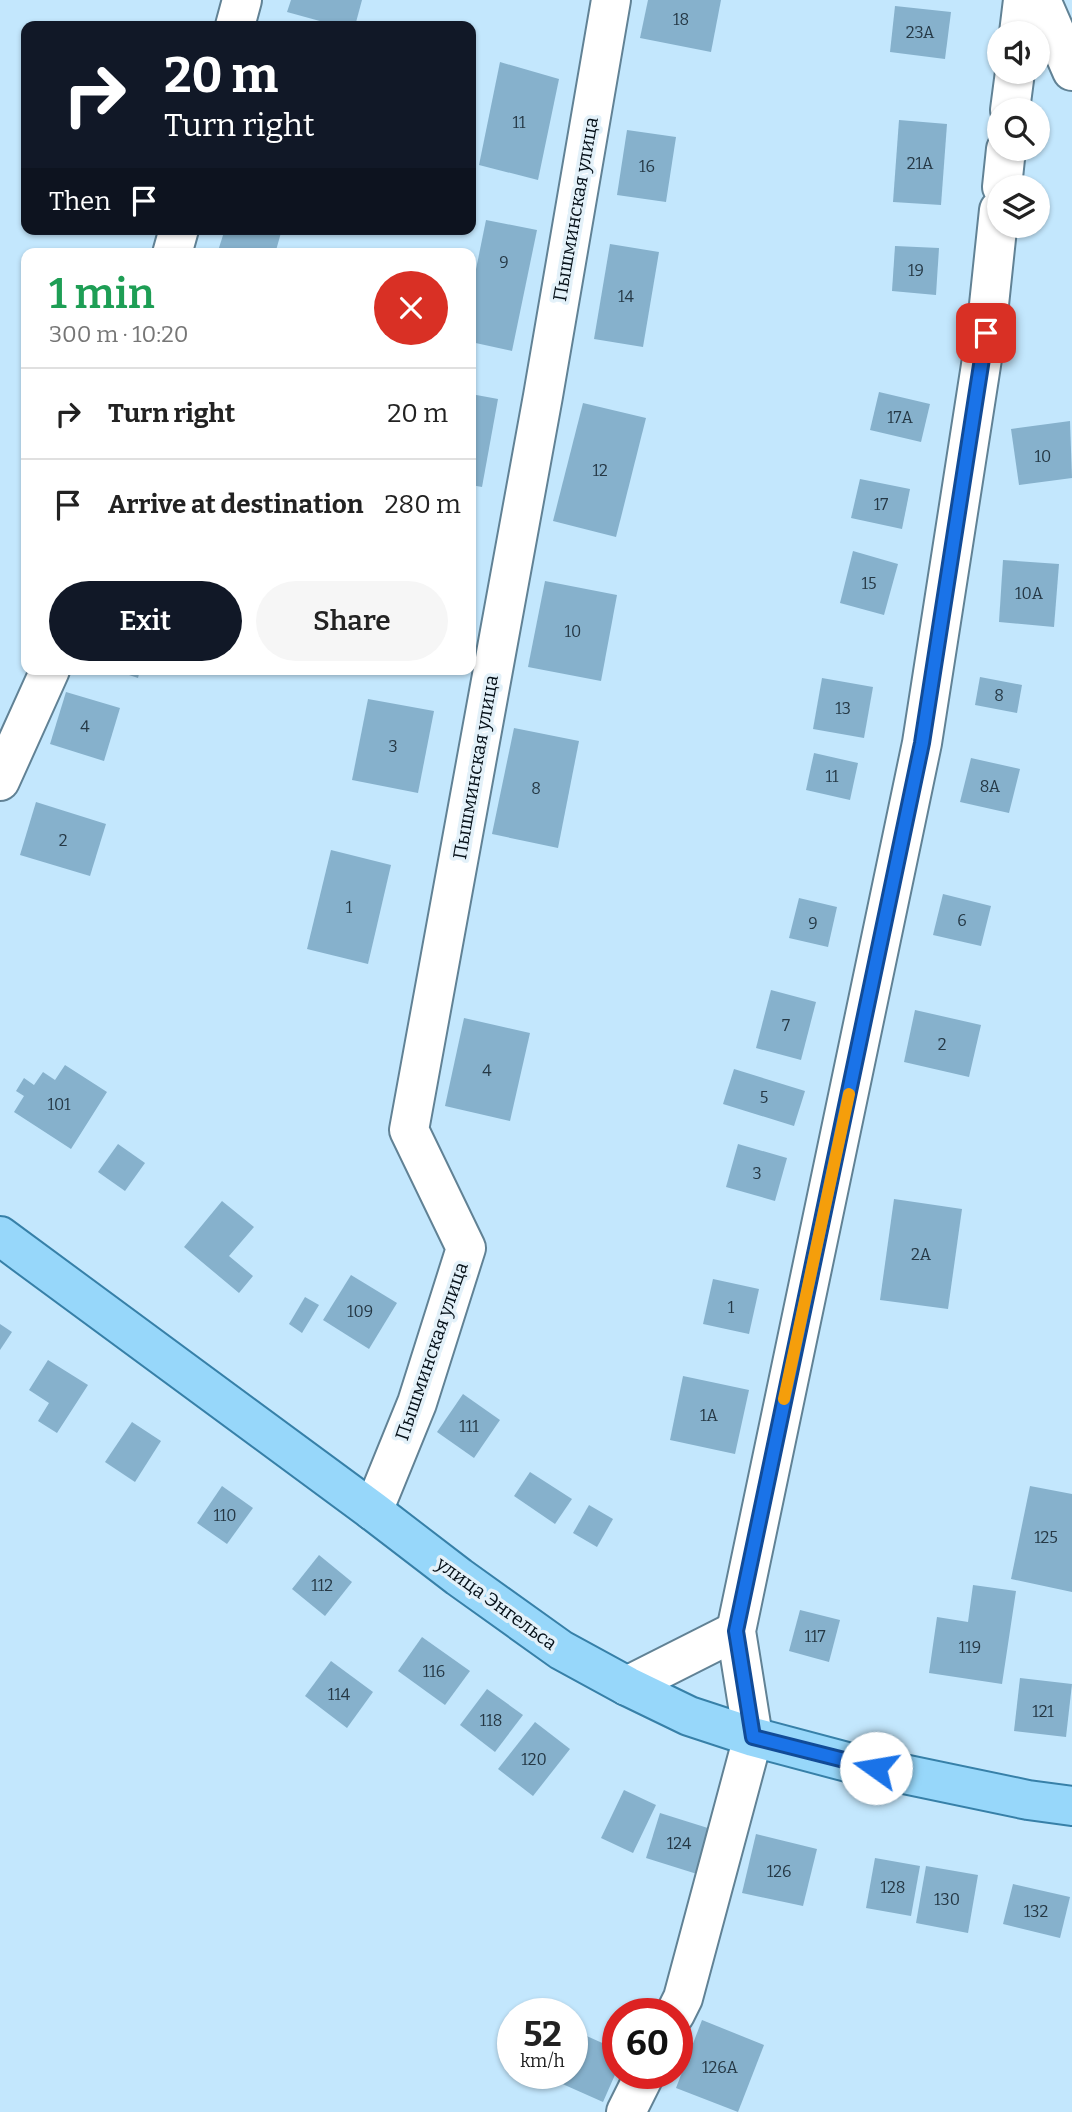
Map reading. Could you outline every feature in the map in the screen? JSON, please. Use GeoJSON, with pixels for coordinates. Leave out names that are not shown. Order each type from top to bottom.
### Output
{"type":"FeatureCollection","features":[{"type":"Feature","properties":{"kind":"main road","name":"улица Энгельса"},"geometry":{"type":"LineString","coordinates":[[0,1236],[459,1577],[561,1650],[627,1686],[689,1716],[753,1737],[850,1763],[1028,1800],[1072,1806]]}},
{"type":"Feature","properties":{"kind":"street"},"geometry":{"type":"LineString","coordinates":[[236,21],[242,0]]}},
{"type":"Feature","properties":{"kind":"street","name":"Пышминская улица"},"geometry":{"type":"LineString","coordinates":[[373,1511],[417,1403],[466,1248],[409,1130],[546,383],[611,0]]}},
{"type":"Feature","properties":{"kind":"street"},"geometry":{"type":"LineString","coordinates":[[1020,21],[1023,0]]}},
{"type":"Feature","properties":{"kind":"street"},"geometry":{"type":"LineString","coordinates":[[1041,0],[1072,71]]}},
{"type":"Feature","properties":{"kind":"street"},"geometry":{"type":"LineString","coordinates":[[682,1998],[753,1737],[736,1631],[922,743],[986,333],[996,238]]}},
{"type":"Feature","properties":{"kind":"street"},"geometry":{"type":"LineString","coordinates":[[0,781],[48,675]]}},
{"type":"Feature","properties":{"kind":"street"},"geometry":{"type":"LineString","coordinates":[[627,1686],[736,1631]]}},
{"type":"Feature","properties":{"kind":"street"},"geometry":{"type":"LineString","coordinates":[[626,2112],[638,2089]]}},
{"type":"Feature","properties":{"kind":"building"},"geometry":{"type":"Polygon","coordinates":[[[291,0],[362,0],[356,21],[320,21],[287,12],[291,0]]]}},
{"type":"Feature","properties":{"kind":"building"},"geometry":{"type":"Polygon","coordinates":[[[648,0],[721,0],[711,52],[640,38],[648,0]]]}},
{"type":"Feature","properties":{"kind":"building"},"geometry":{"type":"Polygon","coordinates":[[[895,6],[951,12],[945,59],[890,52],[895,6]]]}},
{"type":"Feature","properties":{"kind":"building"},"geometry":{"type":"Polygon","coordinates":[[[500,62],[559,79],[538,180],[479,165],[500,62]]]}},
{"type":"Feature","properties":{"kind":"building"},"geometry":{"type":"Polygon","coordinates":[[[899,120],[947,124],[941,205],[893,202],[899,120]]]}},
{"type":"Feature","properties":{"kind":"building"},"geometry":{"type":"Polygon","coordinates":[[[627,130],[676,137],[666,202],[617,195],[627,130]]]}},
{"type":"Feature","properties":{"kind":"building"},"geometry":{"type":"Polygon","coordinates":[[[486,220],[537,230],[512,351],[476,343],[476,269],[486,220]]]}},
{"type":"Feature","properties":{"kind":"building"},"geometry":{"type":"Polygon","coordinates":[[[223,235],[280,235],[277,248],[219,248],[223,235]]]}},
{"type":"Feature","properties":{"kind":"building"},"geometry":{"type":"Polygon","coordinates":[[[610,244],[659,252],[643,347],[594,339],[610,244]]]}},
{"type":"Feature","properties":{"kind":"building"},"geometry":{"type":"Polygon","coordinates":[[[895,246],[939,248],[936,295],[892,291],[895,246]]]}},
{"type":"Feature","properties":{"kind":"building"},"geometry":{"type":"Polygon","coordinates":[[[879,392],[930,404],[921,442],[870,430],[879,392]]]}},
{"type":"Feature","properties":{"kind":"building"},"geometry":{"type":"Polygon","coordinates":[[[476,395],[498,399],[482,487],[476,486],[476,395]]]}},
{"type":"Feature","properties":{"kind":"building"},"geometry":{"type":"Polygon","coordinates":[[[583,403],[646,418],[616,537],[553,521],[583,403]]]}},
{"type":"Feature","properties":{"kind":"building"},"geometry":{"type":"Polygon","coordinates":[[[1070,421],[1072,478],[1019,485],[1011,429],[1070,421]]]}},
{"type":"Feature","properties":{"kind":"building"},"geometry":{"type":"Polygon","coordinates":[[[860,479],[910,489],[902,529],[851,518],[860,479]]]}},
{"type":"Feature","properties":{"kind":"building"},"geometry":{"type":"Polygon","coordinates":[[[853,551],[898,564],[884,615],[840,603],[853,551]]]}},
{"type":"Feature","properties":{"kind":"building"},"geometry":{"type":"Polygon","coordinates":[[[1003,560],[1059,564],[1054,627],[999,622],[1003,560]]]}},
{"type":"Feature","properties":{"kind":"building"},"geometry":{"type":"Polygon","coordinates":[[[545,581],[617,595],[601,681],[528,667],[545,581]]]}},
{"type":"Feature","properties":{"kind":"building"},"geometry":{"type":"Polygon","coordinates":[[[980,677],[1022,685],[1017,713],[975,705],[980,677]]]}},
{"type":"Feature","properties":{"kind":"building"},"geometry":{"type":"Polygon","coordinates":[[[822,678],[873,687],[864,738],[813,729],[822,678]]]}},
{"type":"Feature","properties":{"kind":"building"},"geometry":{"type":"Polygon","coordinates":[[[66,692],[120,708],[104,761],[50,744],[66,692]]]}},
{"type":"Feature","properties":{"kind":"building"},"geometry":{"type":"Polygon","coordinates":[[[368,699],[434,711],[418,793],[352,780],[368,699]]]}},
{"type":"Feature","properties":{"kind":"building"},"geometry":{"type":"Polygon","coordinates":[[[514,728],[579,741],[558,848],[492,834],[514,728]]]}},
{"type":"Feature","properties":{"kind":"building"},"geometry":{"type":"Polygon","coordinates":[[[814,753],[858,763],[850,800],[806,790],[814,753]]]}},
{"type":"Feature","properties":{"kind":"building"},"geometry":{"type":"Polygon","coordinates":[[[971,758],[1020,769],[1009,813],[960,802],[971,758]]]}},
{"type":"Feature","properties":{"kind":"building"},"geometry":{"type":"Polygon","coordinates":[[[36,802],[106,824],[90,876],[20,855],[36,802]]]}},
{"type":"Feature","properties":{"kind":"building"},"geometry":{"type":"Polygon","coordinates":[[[331,850],[391,865],[368,964],[307,949],[331,850]]]}},
{"type":"Feature","properties":{"kind":"building"},"geometry":{"type":"Polygon","coordinates":[[[943,894],[991,906],[981,946],[933,935],[943,894]]]}},
{"type":"Feature","properties":{"kind":"building"},"geometry":{"type":"Polygon","coordinates":[[[799,898],[837,907],[828,947],[789,938],[799,898]]]}},
{"type":"Feature","properties":{"kind":"building"},"geometry":{"type":"Polygon","coordinates":[[[771,990],[816,1002],[801,1060],[756,1048],[771,990]]]}},
{"type":"Feature","properties":{"kind":"building"},"geometry":{"type":"Polygon","coordinates":[[[915,1010],[981,1025],[969,1077],[904,1062],[915,1010]]]}},
{"type":"Feature","properties":{"kind":"building"},"geometry":{"type":"Polygon","coordinates":[[[464,1018],[530,1033],[510,1121],[445,1106],[464,1018]]]}},
{"type":"Feature","properties":{"kind":"building"},"geometry":{"type":"Polygon","coordinates":[[[65,1065],[107,1092],[71,1149],[14,1112],[24,1096],[16,1091],[24,1078],[34,1085],[43,1072],[55,1080],[65,1065]]]}},
{"type":"Feature","properties":{"kind":"building"},"geometry":{"type":"Polygon","coordinates":[[[734,1069],[805,1091],[794,1126],[723,1104],[734,1069]]]}},
{"type":"Feature","properties":{"kind":"building"},"geometry":{"type":"Polygon","coordinates":[[[118,1144],[145,1163],[125,1191],[98,1172],[118,1144]]]}},
{"type":"Feature","properties":{"kind":"building"},"geometry":{"type":"Polygon","coordinates":[[[738,1144],[787,1158],[775,1201],[726,1187],[738,1144]]]}},
{"type":"Feature","properties":{"kind":"building"},"geometry":{"type":"Polygon","coordinates":[[[894,1199],[962,1209],[948,1309],[880,1300],[894,1199]]]}},
{"type":"Feature","properties":{"kind":"building"},"geometry":{"type":"Polygon","coordinates":[[[222,1201],[254,1227],[229,1256],[253,1276],[239,1293],[184,1247],[222,1201]]]}},
{"type":"Feature","properties":{"kind":"building"},"geometry":{"type":"Polygon","coordinates":[[[351,1275],[397,1303],[369,1349],[323,1320],[351,1275]]]}},
{"type":"Feature","properties":{"kind":"building"},"geometry":{"type":"Polygon","coordinates":[[[713,1279],[759,1289],[749,1334],[703,1324],[713,1279]]]}},
{"type":"Feature","properties":{"kind":"building"},"geometry":{"type":"Polygon","coordinates":[[[305,1297],[319,1305],[302,1333],[289,1324],[305,1297]]]}},
{"type":"Feature","properties":{"kind":"building"},"geometry":{"type":"Polygon","coordinates":[[[0,1324],[12,1332],[0,1350],[0,1324]]]}},
{"type":"Feature","properties":{"kind":"building"},"geometry":{"type":"Polygon","coordinates":[[[48,1360],[88,1385],[57,1433],[38,1421],[49,1403],[29,1390],[48,1360]]]}},
{"type":"Feature","properties":{"kind":"building"},"geometry":{"type":"Polygon","coordinates":[[[683,1376],[749,1390],[735,1454],[670,1440],[683,1376]]]}},
{"type":"Feature","properties":{"kind":"building"},"geometry":{"type":"Polygon","coordinates":[[[463,1394],[500,1420],[474,1458],[437,1432],[463,1394]]]}},
{"type":"Feature","properties":{"kind":"building"},"geometry":{"type":"Polygon","coordinates":[[[132,1422],[161,1441],[135,1482],[105,1462],[132,1422]]]}},
{"type":"Feature","properties":{"kind":"building"},"geometry":{"type":"Polygon","coordinates":[[[530,1472],[572,1499],[555,1524],[514,1496],[530,1472]]]}},
{"type":"Feature","properties":{"kind":"building"},"geometry":{"type":"Polygon","coordinates":[[[222,1486],[253,1508],[227,1544],[197,1523],[222,1486]]]}},
{"type":"Feature","properties":{"kind":"building"},"geometry":{"type":"Polygon","coordinates":[[[1030,1486],[1072,1494],[1072,1592],[1011,1579],[1030,1486]]]}},
{"type":"Feature","properties":{"kind":"building"},"geometry":{"type":"Polygon","coordinates":[[[589,1505],[613,1519],[597,1547],[573,1533],[589,1505]]]}},
{"type":"Feature","properties":{"kind":"building"},"geometry":{"type":"Polygon","coordinates":[[[319,1555],[352,1582],[325,1616],[292,1589],[319,1555]]]}},
{"type":"Feature","properties":{"kind":"building"},"geometry":{"type":"Polygon","coordinates":[[[973,1585],[1016,1591],[1002,1684],[929,1673],[937,1617],[968,1622],[973,1585]]]}},
{"type":"Feature","properties":{"kind":"building"},"geometry":{"type":"Polygon","coordinates":[[[800,1610],[840,1620],[829,1662],[789,1651],[800,1610]]]}},
{"type":"Feature","properties":{"kind":"building"},"geometry":{"type":"Polygon","coordinates":[[[422,1637],[470,1671],[445,1705],[398,1671],[422,1637]]]}},
{"type":"Feature","properties":{"kind":"building"},"geometry":{"type":"Polygon","coordinates":[[[331,1661],[373,1692],[347,1728],[305,1696],[331,1661]]]}},
{"type":"Feature","properties":{"kind":"building"},"geometry":{"type":"Polygon","coordinates":[[[1020,1678],[1072,1684],[1066,1737],[1014,1731],[1020,1678]]]}},
{"type":"Feature","properties":{"kind":"building"},"geometry":{"type":"Polygon","coordinates":[[[487,1689],[523,1715],[495,1752],[460,1725],[487,1689]]]}},
{"type":"Feature","properties":{"kind":"building"},"geometry":{"type":"Polygon","coordinates":[[[535,1722],[570,1749],[533,1796],[498,1769],[535,1722]]]}},
{"type":"Feature","properties":{"kind":"building"},"geometry":{"type":"Polygon","coordinates":[[[624,1790],[656,1805],[633,1853],[601,1838],[624,1790]]]}},
{"type":"Feature","properties":{"kind":"building"},"geometry":{"type":"Polygon","coordinates":[[[660,1813],[711,1829],[697,1874],[646,1858],[660,1813]]]}},
{"type":"Feature","properties":{"kind":"building"},"geometry":{"type":"Polygon","coordinates":[[[756,1834],[817,1849],[803,1906],[742,1893],[756,1834]]]}},
{"type":"Feature","properties":{"kind":"building"},"geometry":{"type":"Polygon","coordinates":[[[875,1858],[920,1866],[911,1916],[866,1908],[875,1858]]]}},
{"type":"Feature","properties":{"kind":"building"},"geometry":{"type":"Polygon","coordinates":[[[926,1866],[978,1875],[968,1933],[916,1923],[926,1866]]]}},
{"type":"Feature","properties":{"kind":"building"},"geometry":{"type":"Polygon","coordinates":[[[1013,1884],[1070,1897],[1060,1938],[1003,1924],[1013,1884]]]}},
{"type":"Feature","properties":{"kind":"building"},"geometry":{"type":"Polygon","coordinates":[[[702,2020],[764,2045],[738,2112],[679,2089],[693,2089],[693,2044],[702,2020]]]}},
{"type":"Feature","properties":{"kind":"building"},"geometry":{"type":"Polygon","coordinates":[[[588,2037],[602,2043],[602,2089],[609,2089],[603,2102],[574,2089],[588,2089],[588,2037]]]}},
{"type":"Feature","properties":{"kind":"slow traffic"},"geometry":{"type":"LineString","coordinates":[[784,1399],[849,1094]]}},
{"type":"Feature","properties":{"kind":"route"},"geometry":{"type":"LineString","coordinates":[[876,1768],[753,1737],[736,1631],[922,743],[986,333]]}}]}
